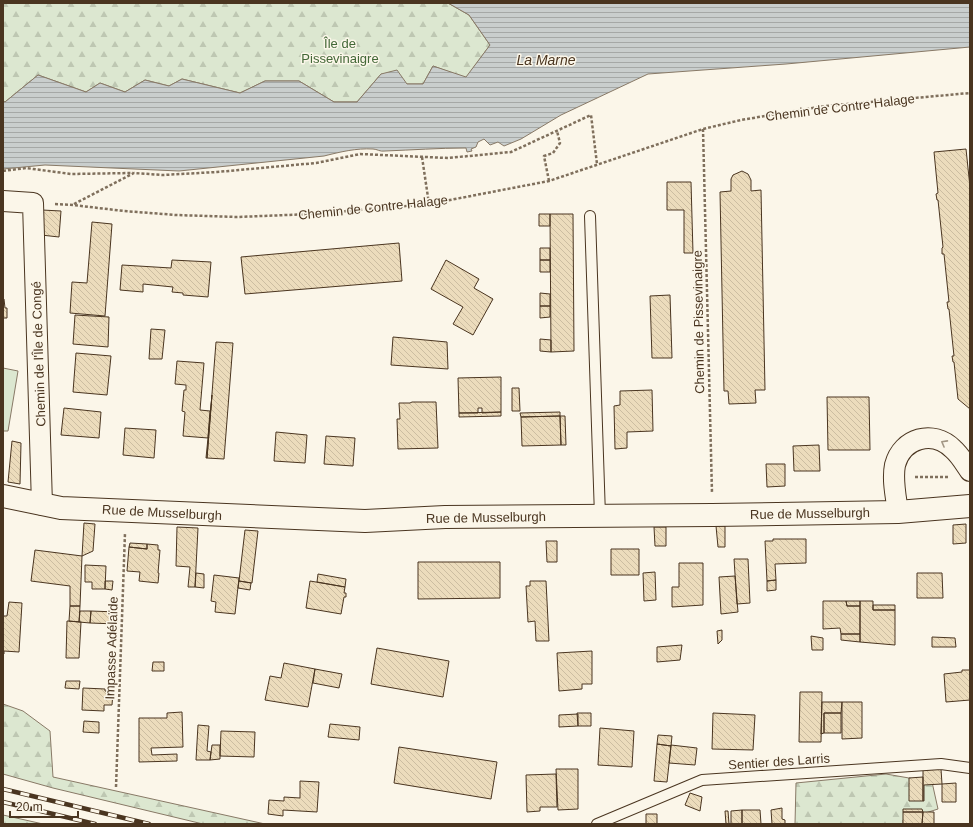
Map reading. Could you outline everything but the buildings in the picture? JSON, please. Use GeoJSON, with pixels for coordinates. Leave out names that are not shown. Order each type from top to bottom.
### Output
{"type":"FeatureCollection","features":[{"type":"Feature","properties":{"kind":"street"},"geometry":{"type":"LineString","coordinates":[[3,200],[33,203]]}},
{"type":"Feature","properties":{"kind":"street","name":"Chemin de l'Île de Congé"},"geometry":{"type":"LineString","coordinates":[[33,203],[42,505]]}},
{"type":"Feature","properties":{"kind":"street"},"geometry":{"type":"LineString","coordinates":[[898,512],[895,466],[901,452],[913,441],[929,437],[942,441],[953,449],[962,474]]}},
{"type":"Feature","properties":{"kind":"street","name":"Rue de Musselburgh"},"geometry":{"type":"LineString","coordinates":[[3,496],[61,508],[365,520],[445,517],[898,512],[970,506]]}},
{"type":"Feature","properties":{"kind":"lane"},"geometry":{"type":"LineString","coordinates":[[590,216],[600,516]]}},
{"type":"Feature","properties":{"kind":"lane","name":"Sentier des Larris"},"geometry":{"type":"LineString","coordinates":[[597,824],[702,780],[941,764],[970,768]]}},
{"type":"Feature","properties":{"kind":"path","name":"Chemin de Contre Halage"},"geometry":{"type":"LineString","coordinates":[[33,203],[73,205],[131,212],[237,217],[312,214],[429,204],[549,181],[703,129],[741,120],[825,106],[970,93]]}},
{"type":"Feature","properties":{"kind":"path"},"geometry":{"type":"LineString","coordinates":[[3,171],[26,168],[71,174],[134,173],[163,175],[217,172],[325,162],[360,154],[448,158],[511,152],[591,115],[597,164]]}},
{"type":"Feature","properties":{"kind":"path","name":"Chemin de Pissevinaigre"},"geometry":{"type":"LineString","coordinates":[[703,129],[712,515]]}},
{"type":"Feature","properties":{"kind":"path"},"geometry":{"type":"LineString","coordinates":[[549,181],[544,156],[553,153],[560,143],[557,131]]}},
{"type":"Feature","properties":{"kind":"path"},"geometry":{"type":"LineString","coordinates":[[422,157],[429,204]]}},
{"type":"Feature","properties":{"kind":"path"},"geometry":{"type":"LineString","coordinates":[[73,205],[134,173]]}},
{"type":"Feature","properties":{"kind":"path"},"geometry":{"type":"LineString","coordinates":[[909,477],[962,474]]}},
{"type":"Feature","properties":{"kind":"path","name":"Impasse Adélaïde"},"geometry":{"type":"LineString","coordinates":[[116,787],[126,510]]}},
{"type":"Feature","properties":{"kind":"green space","name":"Île de Pissevinaigre"},"geometry":{"type":"Polygon","coordinates":[[[3,3],[448,3],[469,15],[490,45],[466,78],[433,66],[423,84],[407,84],[381,74],[357,102],[334,102],[299,81],[265,81],[240,93],[182,79],[169,86],[145,80],[125,92],[100,83],[86,92],[38,75],[5,102],[3,101],[3,3]]]}},
{"type":"Feature","properties":{"kind":"green space"},"geometry":{"type":"Polygon","coordinates":[[[3,368],[18,371],[8,431],[3,431],[3,368]]]}},
{"type":"Feature","properties":{"kind":"green space"},"geometry":{"type":"Polygon","coordinates":[[[3,704],[23,711],[50,731],[53,777],[265,824],[203,824],[53,788],[3,774],[3,704]]]}},
{"type":"Feature","properties":{"kind":"green space"},"geometry":{"type":"Polygon","coordinates":[[[886,774],[932,782],[938,809],[903,820],[903,824],[795,824],[796,783],[886,774]]]}},
{"type":"Feature","properties":{"kind":"green space"},"geometry":{"type":"Polygon","coordinates":[[[3,815],[43,824],[3,824],[3,815]]]}},
{"type":"Feature","properties":{"kind":"water","name":"La Marne"},"geometry":{"type":"Polygon","coordinates":[[[448,3],[970,3],[970,47],[786,64],[648,74],[561,115],[521,139],[504,146],[498,142],[490,145],[484,139],[478,142],[476,147],[471,149],[472,151],[467,152],[466,148],[383,151],[374,149],[360,149],[324,156],[179,171],[45,165],[3,169],[3,101],[5,102],[38,75],[86,92],[100,83],[125,92],[145,80],[169,86],[182,79],[240,93],[265,81],[299,81],[334,102],[357,102],[381,74],[397,70],[407,84],[423,84],[433,66],[466,77],[490,45],[469,15],[448,3]]]}},
{"type":"Feature","properties":{"kind":"railway"},"geometry":{"type":"LineString","coordinates":[[3,789],[149,824]]}},
{"type":"Feature","properties":{"kind":"railway"},"geometry":{"type":"LineString","coordinates":[[3,802],[95,824]]}}]}
